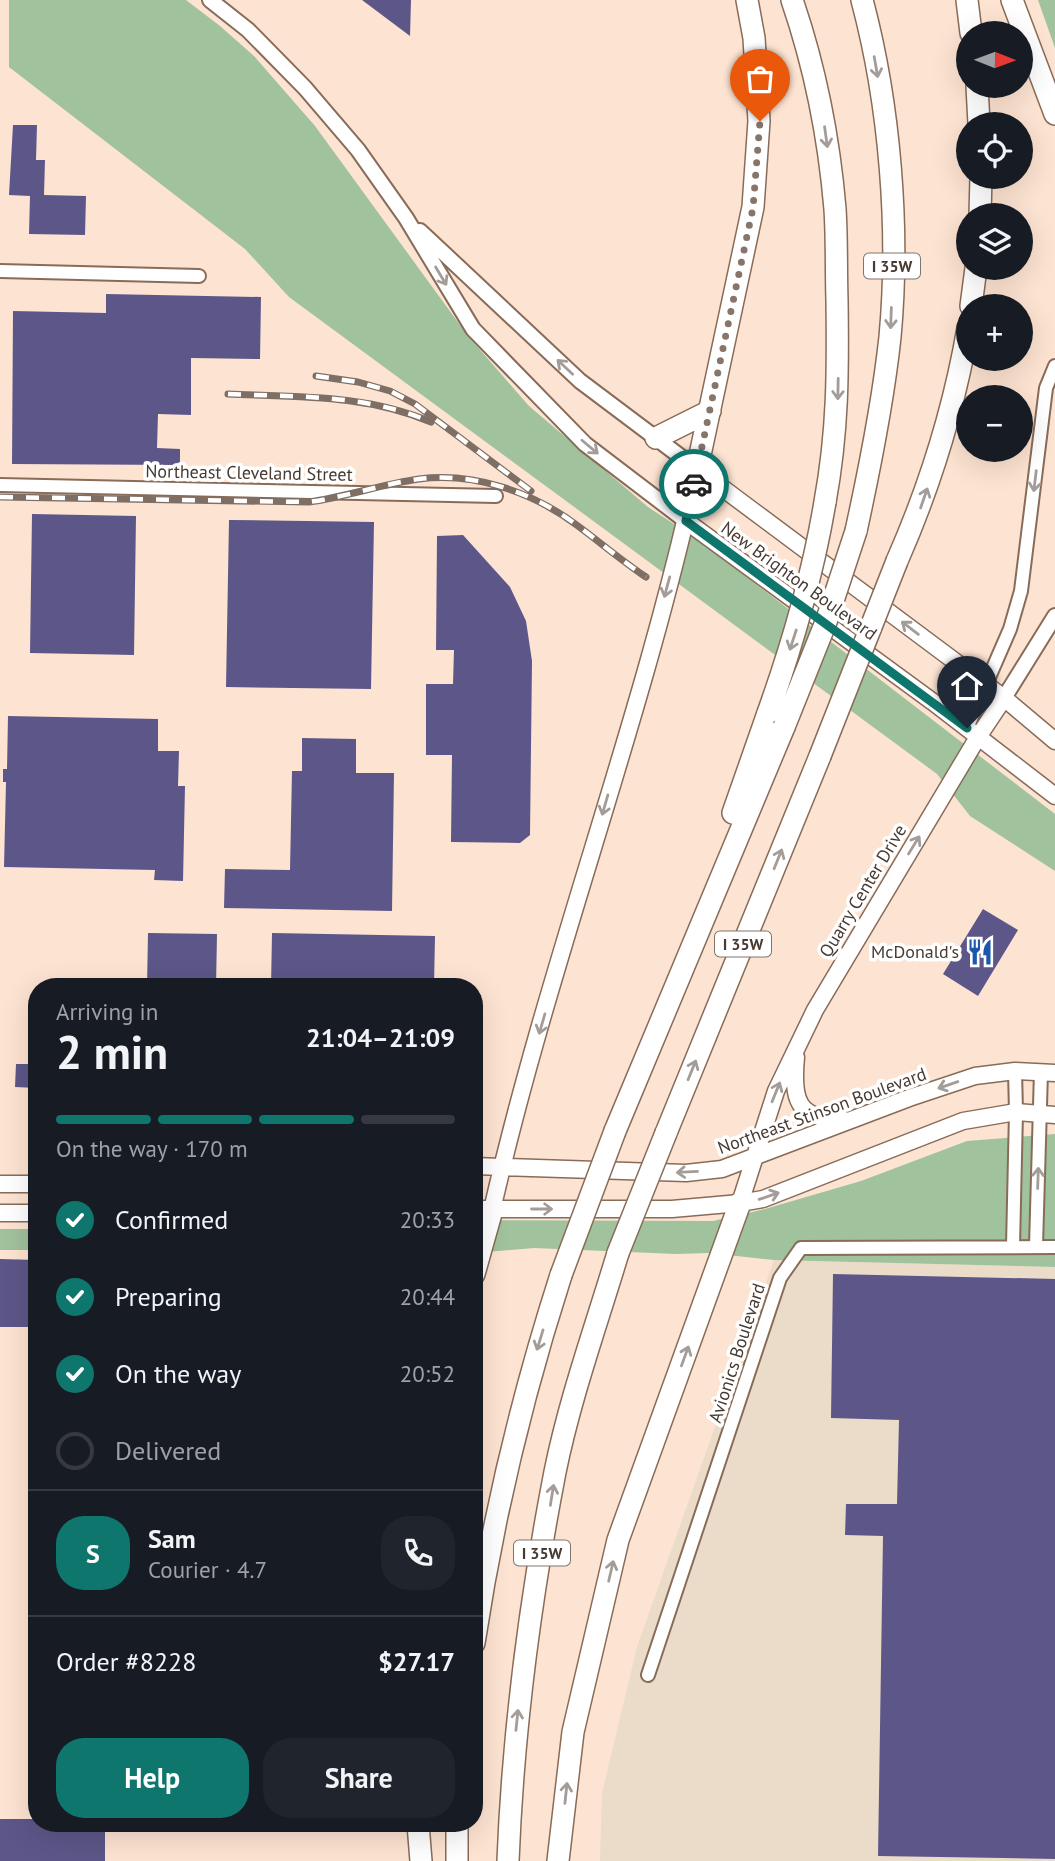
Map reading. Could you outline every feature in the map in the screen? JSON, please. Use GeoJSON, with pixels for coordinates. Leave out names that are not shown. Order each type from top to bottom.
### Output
{"type":"FeatureCollection","features":[{"type":"Feature","properties":{"kind":"highway"},"geometry":{"type":"LineString","coordinates":[[697,469],[751,220],[757,170],[760,121],[758,82],[747,0]]}},
{"type":"Feature","properties":{"kind":"highway"},"geometry":{"type":"LineString","coordinates":[[776,720],[818,547],[834,454],[838,411],[835,211],[825,129],[810,58],[792,0]]}},
{"type":"Feature","properties":{"kind":"highway","name":"I 35W"},"geometry":{"type":"LineString","coordinates":[[483,1585],[506,1469],[534,1362],[561,1275],[776,720],[826,622],[856,531],[882,399],[890,335],[892,271],[892,218],[884,123],[862,0]]}},
{"type":"Feature","properties":{"kind":"highway"},"geometry":{"type":"LineString","coordinates":[[967,0],[970,21]]}},
{"type":"Feature","properties":{"kind":"highway"},"geometry":{"type":"LineString","coordinates":[[1012,0],[1055,114]]}},
{"type":"Feature","properties":{"kind":"highway","name":"I 35W"},"geometry":{"type":"LineString","coordinates":[[508,1861],[511,1782],[521,1681],[555,1472],[572,1404],[618,1253],[897,561],[919,513],[932,475],[959,371]]}},
{"type":"Feature","properties":{"kind":"highway"},"geometry":{"type":"LineString","coordinates":[[656,438],[710,411]]}},
{"type":"Feature","properties":{"kind":"highway"},"geometry":{"type":"LineString","coordinates":[[558,1861],[573,1732],[618,1540],[740,1203]]}},
{"type":"Feature","properties":{"kind":"highway"},"geometry":{"type":"LineString","coordinates":[[419,1832],[421,1861]]}},
{"type":"Feature","properties":{"kind":"highway"},"geometry":{"type":"LineString","coordinates":[[457,1832],[457,1861]]}},
{"type":"Feature","properties":{"kind":"main road"},"geometry":{"type":"LineString","coordinates":[[697,469],[686,521],[502,1166],[483,1209],[672,1209],[740,1203],[763,1199],[964,1121],[1016,1112],[1048,1114]]}},
{"type":"Feature","properties":{"kind":"main road","name":"New Brighton Boulevard"},"geometry":{"type":"LineString","coordinates":[[697,469],[1004,698],[1055,741]]}},
{"type":"Feature","properties":{"kind":"main road","name":"New Brighton Boulevard"},"geometry":{"type":"LineString","coordinates":[[686,521],[1055,796]]}},
{"type":"Feature","properties":{"kind":"main road","name":"Quarry Center Drive"},"geometry":{"type":"LineString","coordinates":[[740,1203],[776,1091],[832,980],[972,732],[1004,698]]}},
{"type":"Feature","properties":{"kind":"main road"},"geometry":{"type":"LineString","coordinates":[[797,1047],[794,1082],[799,1102],[811,1114],[823,1120],[853,1120]]}},
{"type":"Feature","properties":{"kind":"main road","name":"Northeast Stinson Boulevard"},"geometry":{"type":"LineString","coordinates":[[483,1166],[686,1173],[722,1169],[975,1076],[1015,1071],[1048,1072]]}},
{"type":"Feature","properties":{"kind":"main road"},"geometry":{"type":"LineString","coordinates":[[0,1184],[28,1184]]}},
{"type":"Feature","properties":{"kind":"main road"},"geometry":{"type":"LineString","coordinates":[[0,1213],[28,1213]]}},
{"type":"Feature","properties":{"kind":"street","name":"New Brighton Boulevard"},"geometry":{"type":"LineString","coordinates":[[210,0],[248,30],[305,88],[358,150],[406,218],[473,329],[585,444],[686,521]]}},
{"type":"Feature","properties":{"kind":"street","name":"New Brighton Boulevard"},"geometry":{"type":"LineString","coordinates":[[406,218],[580,381],[697,469]]}},
{"type":"Feature","properties":{"kind":"street"},"geometry":{"type":"LineString","coordinates":[[0,271],[199,276]]}},
{"type":"Feature","properties":{"kind":"street","name":"Quarry Center Drive"},"geometry":{"type":"LineString","coordinates":[[972,732],[1021,591],[1046,388],[1055,366]]}},
{"type":"Feature","properties":{"kind":"street","name":"Northeast Cleveland Street"},"geometry":{"type":"LineString","coordinates":[[0,485],[496,496]]}},
{"type":"Feature","properties":{"kind":"street","name":"Quarry Center Drive"},"geometry":{"type":"LineString","coordinates":[[1004,698],[1055,616]]}},
{"type":"Feature","properties":{"kind":"street"},"geometry":{"type":"LineString","coordinates":[[1013,1246],[1015,1071]]}},
{"type":"Feature","properties":{"kind":"street"},"geometry":{"type":"LineString","coordinates":[[1036,1246],[1048,1114],[1048,1072]]}},
{"type":"Feature","properties":{"kind":"street","name":"Avionics Boulevard"},"geometry":{"type":"LineString","coordinates":[[648,1675],[780,1278],[801,1248],[1055,1247]]}},
{"type":"Feature","properties":{"kind":"shaded area"},"geometry":{"type":"Polygon","coordinates":[[[774,1260],[1055,1267],[1055,1861],[600,1861],[602,1793],[637,1647],[774,1260]]]}},
{"type":"Feature","properties":{"kind":"green space"},"geometry":{"type":"Polygon","coordinates":[[[9,0],[186,0],[220,26],[254,56],[315,126],[468,336],[529,406],[648,507],[701,542],[1055,814],[1055,871],[970,816],[937,774],[289,297],[245,249],[9,67],[9,0]]]}},
{"type":"Feature","properties":{"kind":"green space"},"geometry":{"type":"Polygon","coordinates":[[[1038,0],[1055,0],[1055,48],[1038,0]]]}},
{"type":"Feature","properties":{"kind":"green space"},"geometry":{"type":"Polygon","coordinates":[[[1055,1134],[1055,1267],[774,1260],[709,1253],[534,1248],[483,1252],[483,1220],[713,1221],[861,1181],[967,1141],[1055,1134]]]}},
{"type":"Feature","properties":{"kind":"green space"},"geometry":{"type":"Polygon","coordinates":[[[0,1229],[28,1229],[28,1250],[0,1250],[0,1229]]]}},
{"type":"Feature","properties":{"kind":"building"},"geometry":{"type":"Polygon","coordinates":[[[362,0],[411,0],[410,36],[362,0]]]}},
{"type":"Feature","properties":{"kind":"building"},"geometry":{"type":"Polygon","coordinates":[[[13,125],[37,125],[36,160],[45,160],[44,195],[86,196],[85,235],[29,234],[30,196],[9,195],[13,125]]]}},
{"type":"Feature","properties":{"kind":"building"},"geometry":{"type":"Polygon","coordinates":[[[106,294],[261,297],[260,359],[191,358],[191,415],[158,414],[157,448],[180,449],[180,465],[12,464],[13,311],[106,313],[106,294]]]}},
{"type":"Feature","properties":{"kind":"building"},"geometry":{"type":"Polygon","coordinates":[[[32,514],[136,516],[134,655],[30,653],[32,514]]]}},
{"type":"Feature","properties":{"kind":"building"},"geometry":{"type":"Polygon","coordinates":[[[229,520],[374,522],[371,689],[226,687],[229,520]]]}},
{"type":"Feature","properties":{"kind":"building"},"geometry":{"type":"Polygon","coordinates":[[[463,535],[510,587],[526,621],[532,661],[530,835],[520,843],[451,842],[452,755],[426,755],[426,684],[453,684],[454,650],[436,650],[437,536],[463,535]]]}},
{"type":"Feature","properties":{"kind":"building"},"geometry":{"type":"Polygon","coordinates":[[[8,716],[158,719],[158,751],[179,751],[178,786],[185,786],[183,881],[154,880],[155,870],[4,867],[6,782],[3,782],[3,769],[7,769],[8,716]]]}},
{"type":"Feature","properties":{"kind":"building"},"geometry":{"type":"Polygon","coordinates":[[[302,738],[356,739],[356,773],[394,773],[392,911],[224,908],[225,869],[290,870],[292,771],[302,771],[302,738]]]}},
{"type":"Feature","properties":{"kind":"building","name":"McDonald's"},"geometry":{"type":"Polygon","coordinates":[[[983,909],[1018,930],[978,996],[943,974],[983,909]]]}},
{"type":"Feature","properties":{"kind":"building"},"geometry":{"type":"Polygon","coordinates":[[[148,933],[217,934],[216,978],[147,978],[148,933]]]}},
{"type":"Feature","properties":{"kind":"building"},"geometry":{"type":"Polygon","coordinates":[[[272,933],[435,936],[434,978],[271,978],[272,933]]]}},
{"type":"Feature","properties":{"kind":"building"},"geometry":{"type":"Polygon","coordinates":[[[16,1064],[28,1064],[28,1088],[15,1087],[16,1064]]]}},
{"type":"Feature","properties":{"kind":"building"},"geometry":{"type":"Polygon","coordinates":[[[0,1259],[28,1260],[28,1327],[0,1327],[0,1259]]]}},
{"type":"Feature","properties":{"kind":"building"},"geometry":{"type":"Polygon","coordinates":[[[833,1274],[1055,1279],[1055,1859],[878,1856],[883,1536],[845,1535],[846,1504],[897,1504],[899,1420],[831,1418],[833,1274]]]}},
{"type":"Feature","properties":{"kind":"building"},"geometry":{"type":"Polygon","coordinates":[[[0,1819],[28,1819],[28,1832],[105,1832],[105,1861],[0,1861],[0,1819]]]}},
{"type":"Feature","properties":{"kind":"railway"},"geometry":{"type":"LineString","coordinates":[[316,376],[358,382],[390,391],[415,404],[531,491]]}},
{"type":"Feature","properties":{"kind":"railway"},"geometry":{"type":"LineString","coordinates":[[228,394],[356,402],[382,406],[431,422]]}},
{"type":"Feature","properties":{"kind":"railway"},"geometry":{"type":"LineString","coordinates":[[0,497],[309,502],[419,479],[461,479],[503,487],[542,503],[578,526],[646,577]]}},
{"type":"Feature","properties":{"kind":"way so far"},"geometry":{"type":"LineString","coordinates":[[694,484],[753,208],[760,121]]}},
{"type":"Feature","properties":{"kind":"place","name":"McDonald's"},"geometry":{"type":"Point","coordinates":[980,952]}},
{"type":"Feature","properties":{"kind":"route"},"geometry":{"type":"LineString","coordinates":[[694,484],[686,521],[967,728]]}}]}
